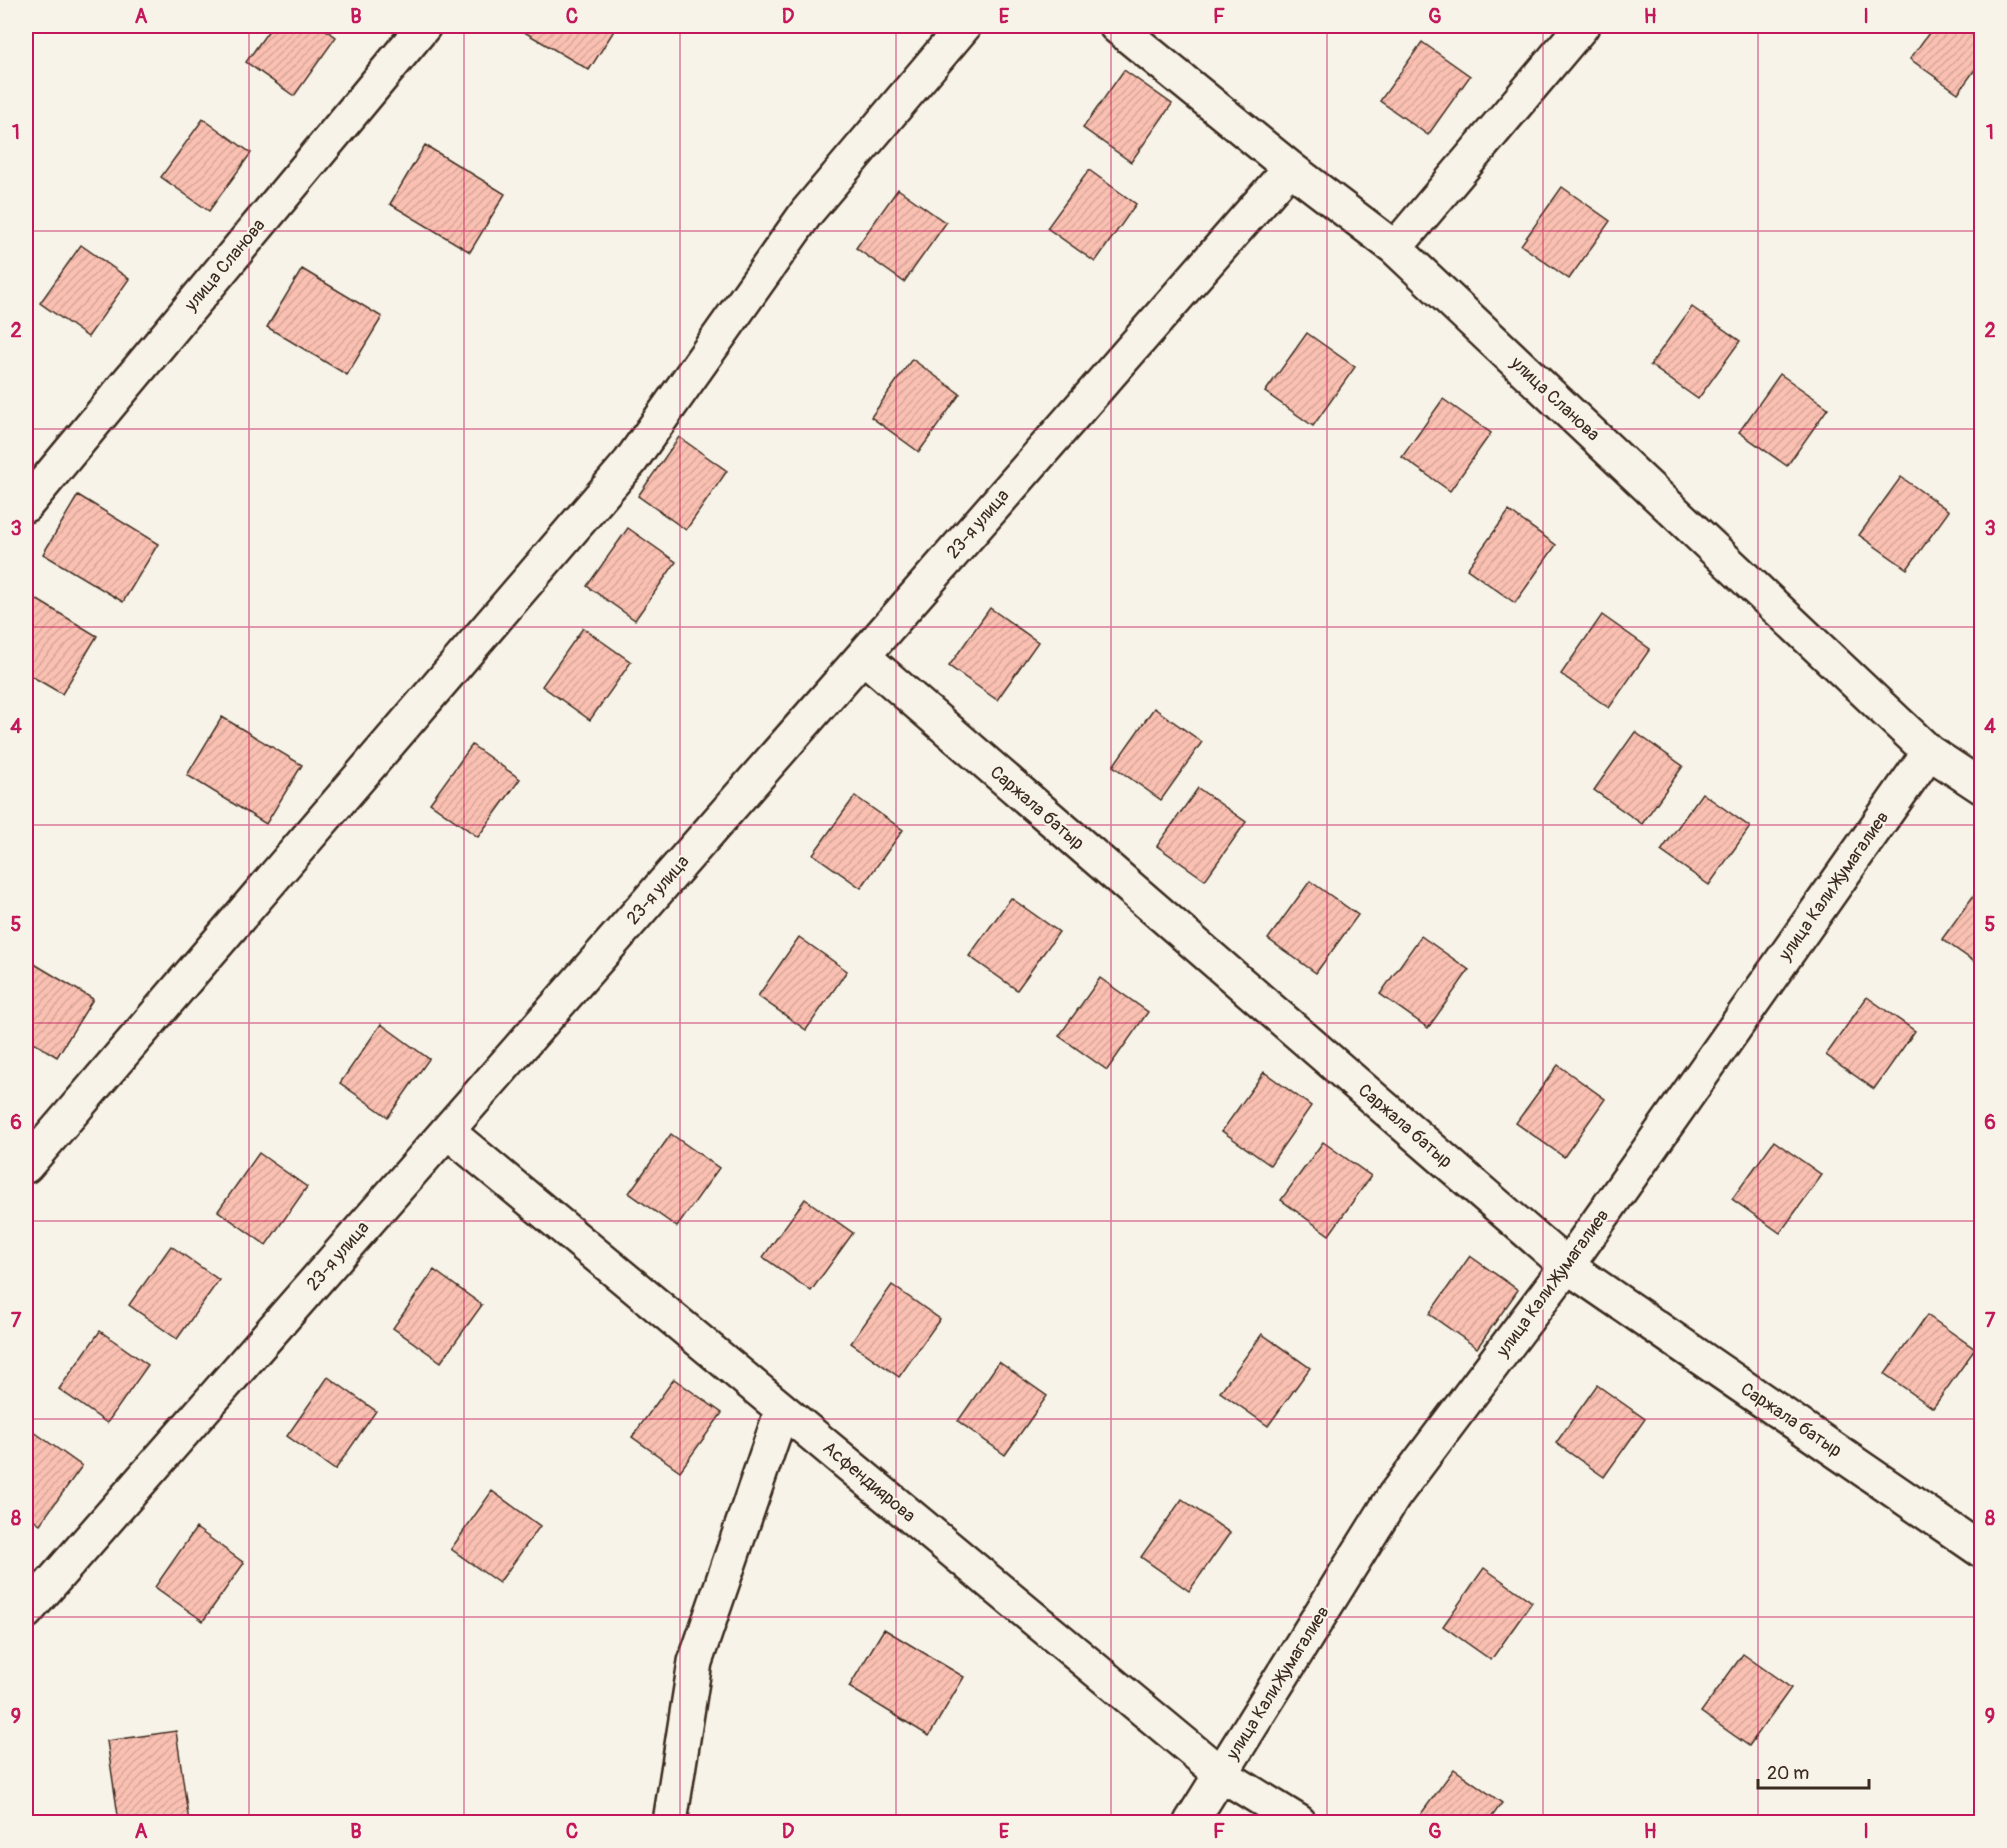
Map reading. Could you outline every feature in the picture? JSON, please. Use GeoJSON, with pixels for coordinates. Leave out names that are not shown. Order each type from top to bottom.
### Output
{"type":"FeatureCollection","features":[{"type":"Feature","properties":{"kind":"street","name":"улица Сланова"},"geometry":{"type":"LineString","coordinates":[[26,505],[424,26]]}},
{"type":"Feature","properties":{"kind":"street"},"geometry":{"type":"LineString","coordinates":[[26,1166],[630,462],[807,212],[964,26]]}},
{"type":"Feature","properties":{"kind":"street","name":"улица Сланова"},"geometry":{"type":"LineString","coordinates":[[1116,26],[1290,168],[1395,248],[1929,752],[1982,787]]}},
{"type":"Feature","properties":{"kind":"street"},"geometry":{"type":"LineString","coordinates":[[1395,248],[1582,26]]}},
{"type":"Feature","properties":{"kind":"street","name":"23-я улица"},"geometry":{"type":"LineString","coordinates":[[26,1612],[1290,168]]}},
{"type":"Feature","properties":{"kind":"street","name":"Саржала батыр"},"geometry":{"type":"LineString","coordinates":[[863,656],[1567,1266],[1982,1551]]}},
{"type":"Feature","properties":{"kind":"street","name":"улица Кали Жумагалиев"},"geometry":{"type":"LineString","coordinates":[[1191,1822],[1394,1496],[1567,1266],[1929,752]]}},
{"type":"Feature","properties":{"kind":"street","name":"Асфендиярова"},"geometry":{"type":"LineString","coordinates":[[447,1131],[1221,1774],[1299,1822]]}},
{"type":"Feature","properties":{"kind":"street"},"geometry":{"type":"LineString","coordinates":[[670,1822],[695,1662],[782,1410]]}},
{"type":"Feature","properties":{"kind":"building"},"geometry":{"type":"Polygon","coordinates":[[[272,26],[320,26],[336,37],[294,96],[246,62],[272,26]]]}},
{"type":"Feature","properties":{"kind":"building"},"geometry":{"type":"Polygon","coordinates":[[[514,26],[617,26],[589,70],[514,26]]]}},
{"type":"Feature","properties":{"kind":"building"},"geometry":{"type":"Polygon","coordinates":[[[1934,26],[1982,26],[1982,60],[1958,93],[1910,59],[1934,26]]]}},
{"type":"Feature","properties":{"kind":"building"},"geometry":{"type":"Polygon","coordinates":[[[1422,42],[1470,76],[1428,135],[1380,101],[1422,42]]]}},
{"type":"Feature","properties":{"kind":"building"},"geometry":{"type":"Polygon","coordinates":[[[1124,70],[1172,104],[1131,162],[1083,128],[1124,70]]]}},
{"type":"Feature","properties":{"kind":"building"},"geometry":{"type":"Polygon","coordinates":[[[203,119],[251,153],[209,211],[161,177],[203,119]]]}},
{"type":"Feature","properties":{"kind":"building"},"geometry":{"type":"Polygon","coordinates":[[[425,145],[505,194],[470,252],[390,204],[425,145]]]}},
{"type":"Feature","properties":{"kind":"building"},"geometry":{"type":"Polygon","coordinates":[[[1089,170],[1136,204],[1095,262],[1047,228],[1089,170]]]}},
{"type":"Feature","properties":{"kind":"building"},"geometry":{"type":"Polygon","coordinates":[[[1562,187],[1610,221],[1569,279],[1521,245],[1562,187]]]}},
{"type":"Feature","properties":{"kind":"building"},"geometry":{"type":"Polygon","coordinates":[[[898,189],[946,223],[904,282],[856,248],[898,189]]]}},
{"type":"Feature","properties":{"kind":"building"},"geometry":{"type":"Polygon","coordinates":[[[81,245],[129,279],[88,337],[40,303],[81,245]]]}},
{"type":"Feature","properties":{"kind":"building"},"geometry":{"type":"Polygon","coordinates":[[[302,269],[382,317],[347,375],[267,327],[302,269]]]}},
{"type":"Feature","properties":{"kind":"building"},"geometry":{"type":"Polygon","coordinates":[[[1692,307],[1740,341],[1698,399],[1650,365],[1692,307]]]}},
{"type":"Feature","properties":{"kind":"building"},"geometry":{"type":"Polygon","coordinates":[[[1307,333],[1355,367],[1313,426],[1265,392],[1307,333]]]}},
{"type":"Feature","properties":{"kind":"building"},"geometry":{"type":"Polygon","coordinates":[[[912,359],[960,394],[919,452],[871,417],[912,359]]]}},
{"type":"Feature","properties":{"kind":"building"},"geometry":{"type":"Polygon","coordinates":[[[1780,374],[1828,408],[1787,466],[1739,432],[1780,374]]]}},
{"type":"Feature","properties":{"kind":"building"},"geometry":{"type":"Polygon","coordinates":[[[1443,399],[1491,433],[1450,491],[1402,457],[1443,399]]]}},
{"type":"Feature","properties":{"kind":"building"},"geometry":{"type":"Polygon","coordinates":[[[679,437],[727,471],[686,530],[638,496],[679,437]]]}},
{"type":"Feature","properties":{"kind":"building"},"geometry":{"type":"Polygon","coordinates":[[[1901,477],[1949,511],[1907,569],[1859,535],[1901,477]]]}},
{"type":"Feature","properties":{"kind":"building"},"geometry":{"type":"Polygon","coordinates":[[[78,495],[158,544],[123,602],[43,554],[78,495]]]}},
{"type":"Feature","properties":{"kind":"building"},"geometry":{"type":"Polygon","coordinates":[[[1509,511],[1556,545],[1515,603],[1467,569],[1509,511]]]}},
{"type":"Feature","properties":{"kind":"building"},"geometry":{"type":"Polygon","coordinates":[[[628,528],[676,562],[635,620],[587,586],[628,528]]]}},
{"type":"Feature","properties":{"kind":"building"},"geometry":{"type":"Polygon","coordinates":[[[26,593],[97,636],[62,694],[26,673],[26,593]]]}},
{"type":"Feature","properties":{"kind":"building"},"geometry":{"type":"Polygon","coordinates":[[[990,608],[1038,642],[997,700],[949,666],[990,608]]]}},
{"type":"Feature","properties":{"kind":"building"},"geometry":{"type":"Polygon","coordinates":[[[1602,615],[1650,649],[1609,708],[1561,674],[1602,615]]]}},
{"type":"Feature","properties":{"kind":"building"},"geometry":{"type":"Polygon","coordinates":[[[583,628],[631,662],[590,720],[542,686],[583,628]]]}},
{"type":"Feature","properties":{"kind":"building"},"geometry":{"type":"Polygon","coordinates":[[[1154,708],[1202,742],[1161,800],[1113,766],[1154,708]]]}},
{"type":"Feature","properties":{"kind":"building"},"geometry":{"type":"Polygon","coordinates":[[[222,717],[302,765],[266,824],[187,775],[222,717]]]}},
{"type":"Feature","properties":{"kind":"building"},"geometry":{"type":"Polygon","coordinates":[[[1635,732],[1683,766],[1642,824],[1594,790],[1635,732]]]}},
{"type":"Feature","properties":{"kind":"building"},"geometry":{"type":"Polygon","coordinates":[[[472,745],[520,779],[478,837],[430,803],[472,745]]]}},
{"type":"Feature","properties":{"kind":"building"},"geometry":{"type":"Polygon","coordinates":[[[1198,788],[1246,822],[1205,880],[1157,846],[1198,788]]]}},
{"type":"Feature","properties":{"kind":"building"},"geometry":{"type":"Polygon","coordinates":[[[1702,793],[1750,827],[1709,885],[1661,851],[1702,793]]]}},
{"type":"Feature","properties":{"kind":"building"},"geometry":{"type":"Polygon","coordinates":[[[855,796],[903,830],[861,888],[813,854],[855,796]]]}},
{"type":"Feature","properties":{"kind":"building"},"geometry":{"type":"Polygon","coordinates":[[[1310,881],[1358,915],[1316,973],[1268,939],[1310,881]]]}},
{"type":"Feature","properties":{"kind":"building"},"geometry":{"type":"Polygon","coordinates":[[[1982,884],[1982,967],[1942,939],[1982,884]]]}},
{"type":"Feature","properties":{"kind":"building"},"geometry":{"type":"Polygon","coordinates":[[[1011,898],[1059,932],[1017,990],[969,956],[1011,898]]]}},
{"type":"Feature","properties":{"kind":"building"},"geometry":{"type":"Polygon","coordinates":[[[1421,936],[1469,970],[1428,1028],[1380,994],[1421,936]]]}},
{"type":"Feature","properties":{"kind":"building"},"geometry":{"type":"Polygon","coordinates":[[[799,937],[847,971],[806,1030],[758,996],[799,937]]]}},
{"type":"Feature","properties":{"kind":"building"},"geometry":{"type":"Polygon","coordinates":[[[26,959],[93,999],[57,1057],[26,1038],[26,959]]]}},
{"type":"Feature","properties":{"kind":"building"},"geometry":{"type":"Polygon","coordinates":[[[1100,978],[1148,1012],[1107,1070],[1059,1036],[1100,978]]]}},
{"type":"Feature","properties":{"kind":"building"},"geometry":{"type":"Polygon","coordinates":[[[1867,997],[1915,1031],[1874,1089],[1826,1055],[1867,997]]]}},
{"type":"Feature","properties":{"kind":"building"},"geometry":{"type":"Polygon","coordinates":[[[381,1024],[429,1059],[388,1117],[340,1083],[381,1024]]]}},
{"type":"Feature","properties":{"kind":"building"},"geometry":{"type":"Polygon","coordinates":[[[1558,1065],[1605,1099],[1564,1157],[1516,1123],[1558,1065]]]}},
{"type":"Feature","properties":{"kind":"building"},"geometry":{"type":"Polygon","coordinates":[[[1264,1072],[1311,1106],[1270,1165],[1222,1131],[1264,1072]]]}},
{"type":"Feature","properties":{"kind":"building"},"geometry":{"type":"Polygon","coordinates":[[[671,1134],[719,1168],[677,1227],[629,1193],[671,1134]]]}},
{"type":"Feature","properties":{"kind":"building"},"geometry":{"type":"Polygon","coordinates":[[[1774,1141],[1822,1175],[1780,1233],[1732,1199],[1774,1141]]]}},
{"type":"Feature","properties":{"kind":"building"},"geometry":{"type":"Polygon","coordinates":[[[1323,1142],[1371,1176],[1329,1235],[1281,1200],[1323,1142]]]}},
{"type":"Feature","properties":{"kind":"building"},"geometry":{"type":"Polygon","coordinates":[[[259,1153],[307,1187],[266,1245],[218,1211],[259,1153]]]}},
{"type":"Feature","properties":{"kind":"building"},"geometry":{"type":"Polygon","coordinates":[[[805,1199],[853,1233],[811,1291],[763,1257],[805,1199]]]}},
{"type":"Feature","properties":{"kind":"building"},"geometry":{"type":"Polygon","coordinates":[[[171,1246],[219,1280],[177,1339],[129,1305],[171,1246]]]}},
{"type":"Feature","properties":{"kind":"building"},"geometry":{"type":"Polygon","coordinates":[[[1470,1256],[1518,1290],[1477,1348],[1429,1314],[1470,1256]]]}},
{"type":"Feature","properties":{"kind":"building"},"geometry":{"type":"Polygon","coordinates":[[[434,1270],[482,1305],[441,1362],[393,1328],[434,1270]]]}},
{"type":"Feature","properties":{"kind":"building"},"geometry":{"type":"Polygon","coordinates":[[[892,1285],[940,1319],[899,1377],[851,1343],[892,1285]]]}},
{"type":"Feature","properties":{"kind":"building"},"geometry":{"type":"Polygon","coordinates":[[[1927,1315],[1975,1349],[1933,1408],[1885,1374],[1927,1315]]]}},
{"type":"Feature","properties":{"kind":"building"},"geometry":{"type":"Polygon","coordinates":[[[100,1331],[148,1365],[107,1423],[59,1389],[100,1331]]]}},
{"type":"Feature","properties":{"kind":"building"},"geometry":{"type":"Polygon","coordinates":[[[1262,1334],[1310,1368],[1268,1426],[1220,1392],[1262,1334]]]}},
{"type":"Feature","properties":{"kind":"building"},"geometry":{"type":"Polygon","coordinates":[[[999,1362],[1047,1396],[1005,1455],[958,1421],[999,1362]]]}},
{"type":"Feature","properties":{"kind":"building"},"geometry":{"type":"Polygon","coordinates":[[[328,1377],[376,1411],[335,1470],[287,1436],[328,1377]]]}},
{"type":"Feature","properties":{"kind":"building"},"geometry":{"type":"Polygon","coordinates":[[[674,1379],[722,1413],[680,1471],[632,1437],[674,1379]]]}},
{"type":"Feature","properties":{"kind":"building"},"geometry":{"type":"Polygon","coordinates":[[[1597,1385],[1645,1419],[1604,1477],[1556,1443],[1597,1385]]]}},
{"type":"Feature","properties":{"kind":"building"},"geometry":{"type":"Polygon","coordinates":[[[34,1432],[82,1466],[40,1524],[26,1514],[26,1444],[34,1432]]]}},
{"type":"Feature","properties":{"kind":"building"},"geometry":{"type":"Polygon","coordinates":[[[492,1491],[540,1526],[499,1583],[451,1549],[492,1491]]]}},
{"type":"Feature","properties":{"kind":"building"},"geometry":{"type":"Polygon","coordinates":[[[1182,1499],[1230,1533],[1189,1591],[1141,1557],[1182,1499]]]}},
{"type":"Feature","properties":{"kind":"building"},"geometry":{"type":"Polygon","coordinates":[[[196,1528],[244,1563],[203,1621],[155,1587],[196,1528]]]}},
{"type":"Feature","properties":{"kind":"building"},"geometry":{"type":"Polygon","coordinates":[[[1484,1568],[1532,1602],[1491,1660],[1443,1626],[1484,1568]]]}},
{"type":"Feature","properties":{"kind":"building"},"geometry":{"type":"Polygon","coordinates":[[[884,1629],[964,1677],[929,1736],[849,1687],[884,1629]]]}},
{"type":"Feature","properties":{"kind":"building"},"geometry":{"type":"Polygon","coordinates":[[[1743,1654],[1791,1688],[1749,1746],[1701,1712],[1743,1654]]]}},
{"type":"Feature","properties":{"kind":"building"},"geometry":{"type":"Polygon","coordinates":[[[176,1731],[189,1822],[119,1822],[107,1741],[176,1731]]]}},
{"type":"Feature","properties":{"kind":"building"},"geometry":{"type":"Polygon","coordinates":[[[1454,1769],[1502,1803],[1488,1822],[1415,1822],[1454,1769]]]}}]}
